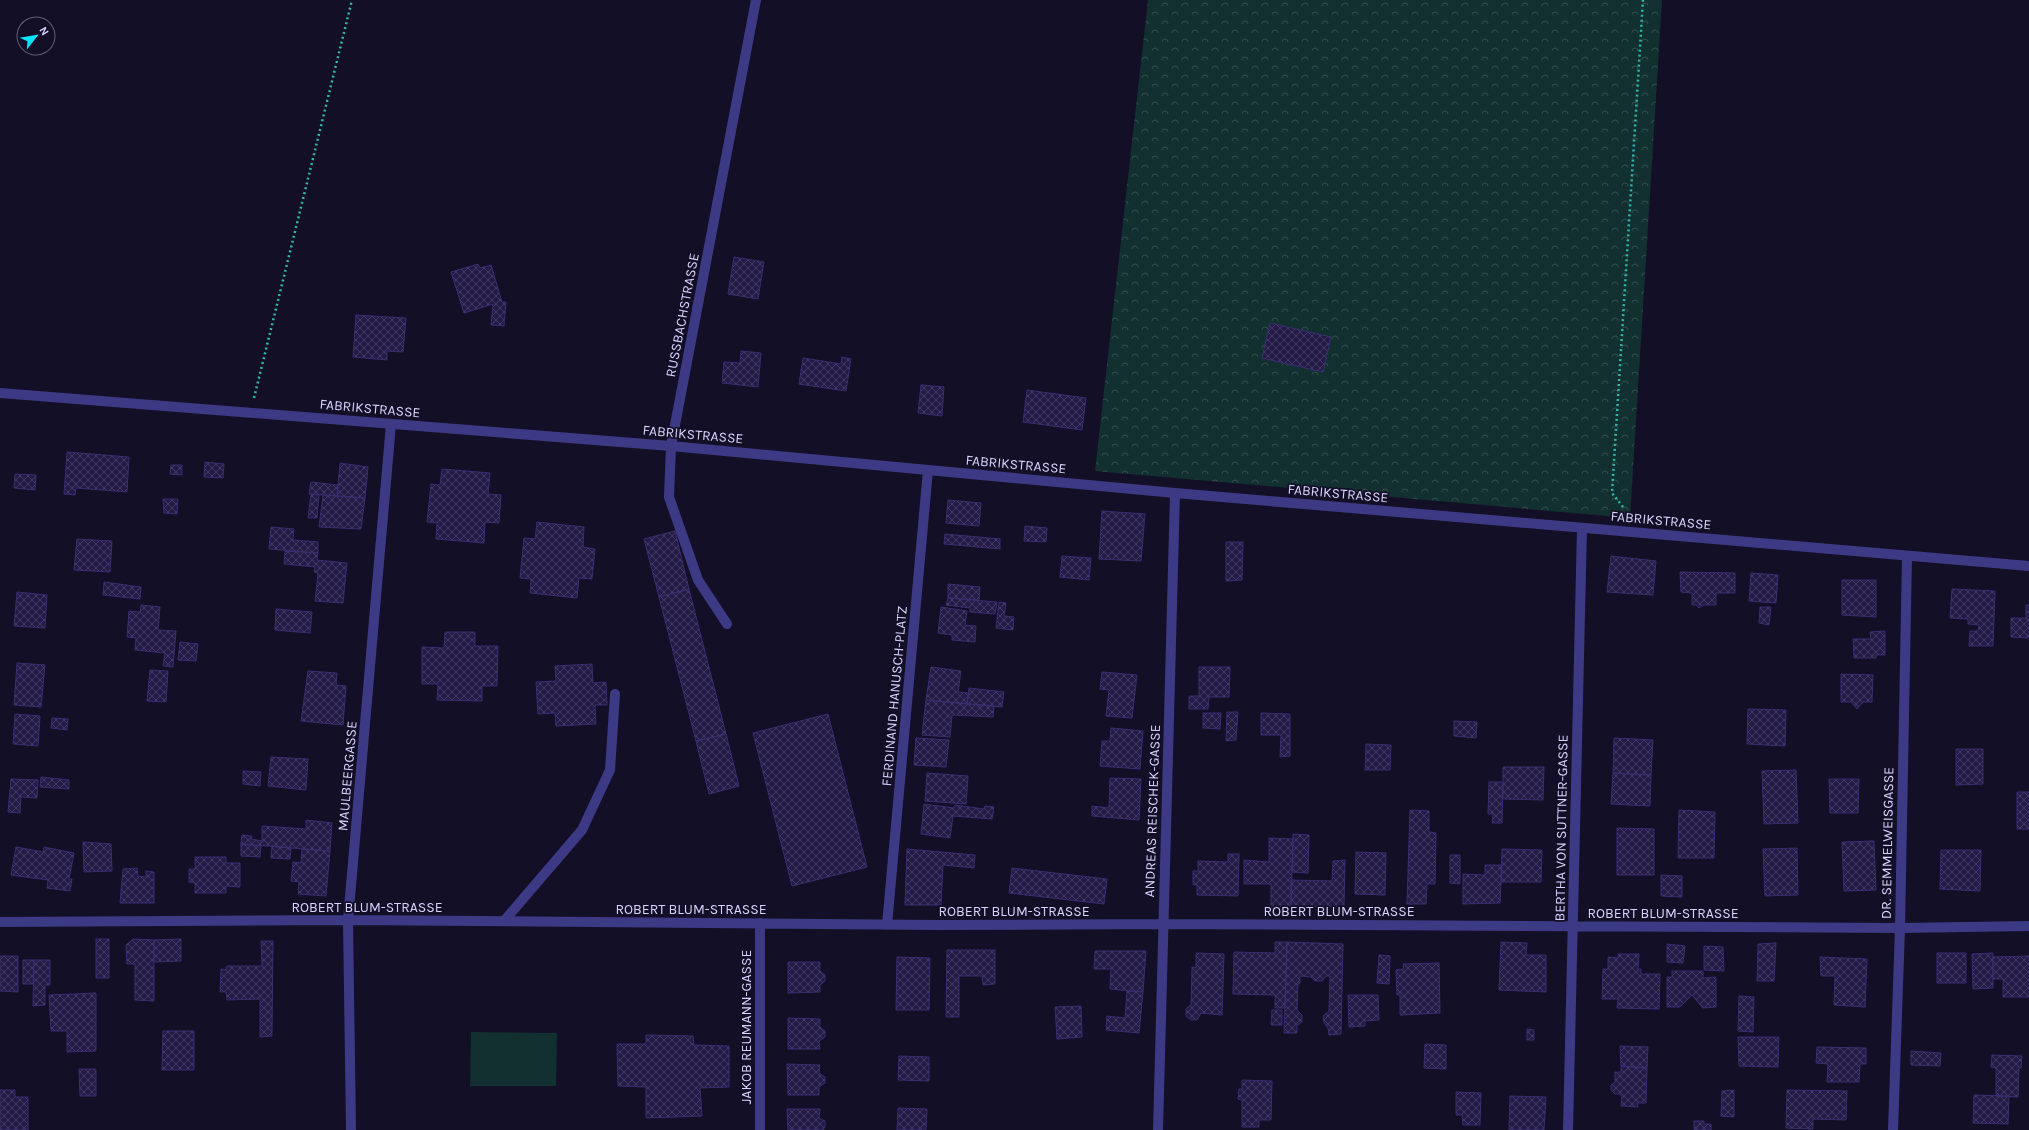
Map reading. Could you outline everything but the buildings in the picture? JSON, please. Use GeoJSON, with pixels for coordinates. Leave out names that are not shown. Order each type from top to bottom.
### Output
{"type":"FeatureCollection","features":[{"type":"Feature","properties":{"kind":"street","name":"RUSSBACHSTRASSE"},"geometry":{"type":"LineString","coordinates":[[727,624],[698,580],[669,497],[671,446],[756,0]]}},
{"type":"Feature","properties":{"kind":"street","name":"FABRIKSTRASSE"},"geometry":{"type":"LineString","coordinates":[[0,393],[671,446],[1176,493],[2029,566]]}},
{"type":"Feature","properties":{"kind":"street","name":"MAULBEERGASSE"},"geometry":{"type":"LineString","coordinates":[[351,1130],[348,920],[391,424]]}},
{"type":"Feature","properties":{"kind":"street","name":"FERDINAND HANUSCH-PLATZ"},"geometry":{"type":"LineString","coordinates":[[887,925],[928,470]]}},
{"type":"Feature","properties":{"kind":"street","name":"ANDREAS REISCHEK-GASSE"},"geometry":{"type":"LineString","coordinates":[[1158,1130],[1176,493]]}},
{"type":"Feature","properties":{"kind":"street","name":"BERTHA VON SUTTNER-GASSE"},"geometry":{"type":"LineString","coordinates":[[1568,1130],[1582,528]]}},
{"type":"Feature","properties":{"kind":"street","name":"DR. SEMMELWEISGASSE"},"geometry":{"type":"LineString","coordinates":[[1893,1130],[1900,928],[1907,556]]}},
{"type":"Feature","properties":{"kind":"street"},"geometry":{"type":"LineString","coordinates":[[504,921],[582,830],[610,770],[615,694]]}},
{"type":"Feature","properties":{"kind":"street","name":"ROBERT BLUM-STRASSE"},"geometry":{"type":"LineString","coordinates":[[0,922],[348,920],[887,925],[1163,924],[1900,928],[2029,926]]}},
{"type":"Feature","properties":{"kind":"street","name":"JAKOB REUMANN-GASSE"},"geometry":{"type":"LineString","coordinates":[[760,923],[760,1130]]}},
{"type":"Feature","properties":{"kind":"path"},"geometry":{"type":"LineString","coordinates":[[251,412],[352,0]]}},
{"type":"Feature","properties":{"kind":"path"},"geometry":{"type":"LineString","coordinates":[[1623,507],[1612,493],[1643,0]]}},
{"type":"Feature","properties":{"kind":"green space"},"geometry":{"type":"Polygon","coordinates":[[[1148,0],[1662,0],[1630,518],[1095,471],[1148,0]]]}},
{"type":"Feature","properties":{"kind":"green space"},"geometry":{"type":"Polygon","coordinates":[[[471,1032],[557,1033],[556,1086],[470,1086],[471,1032]]]}}]}
